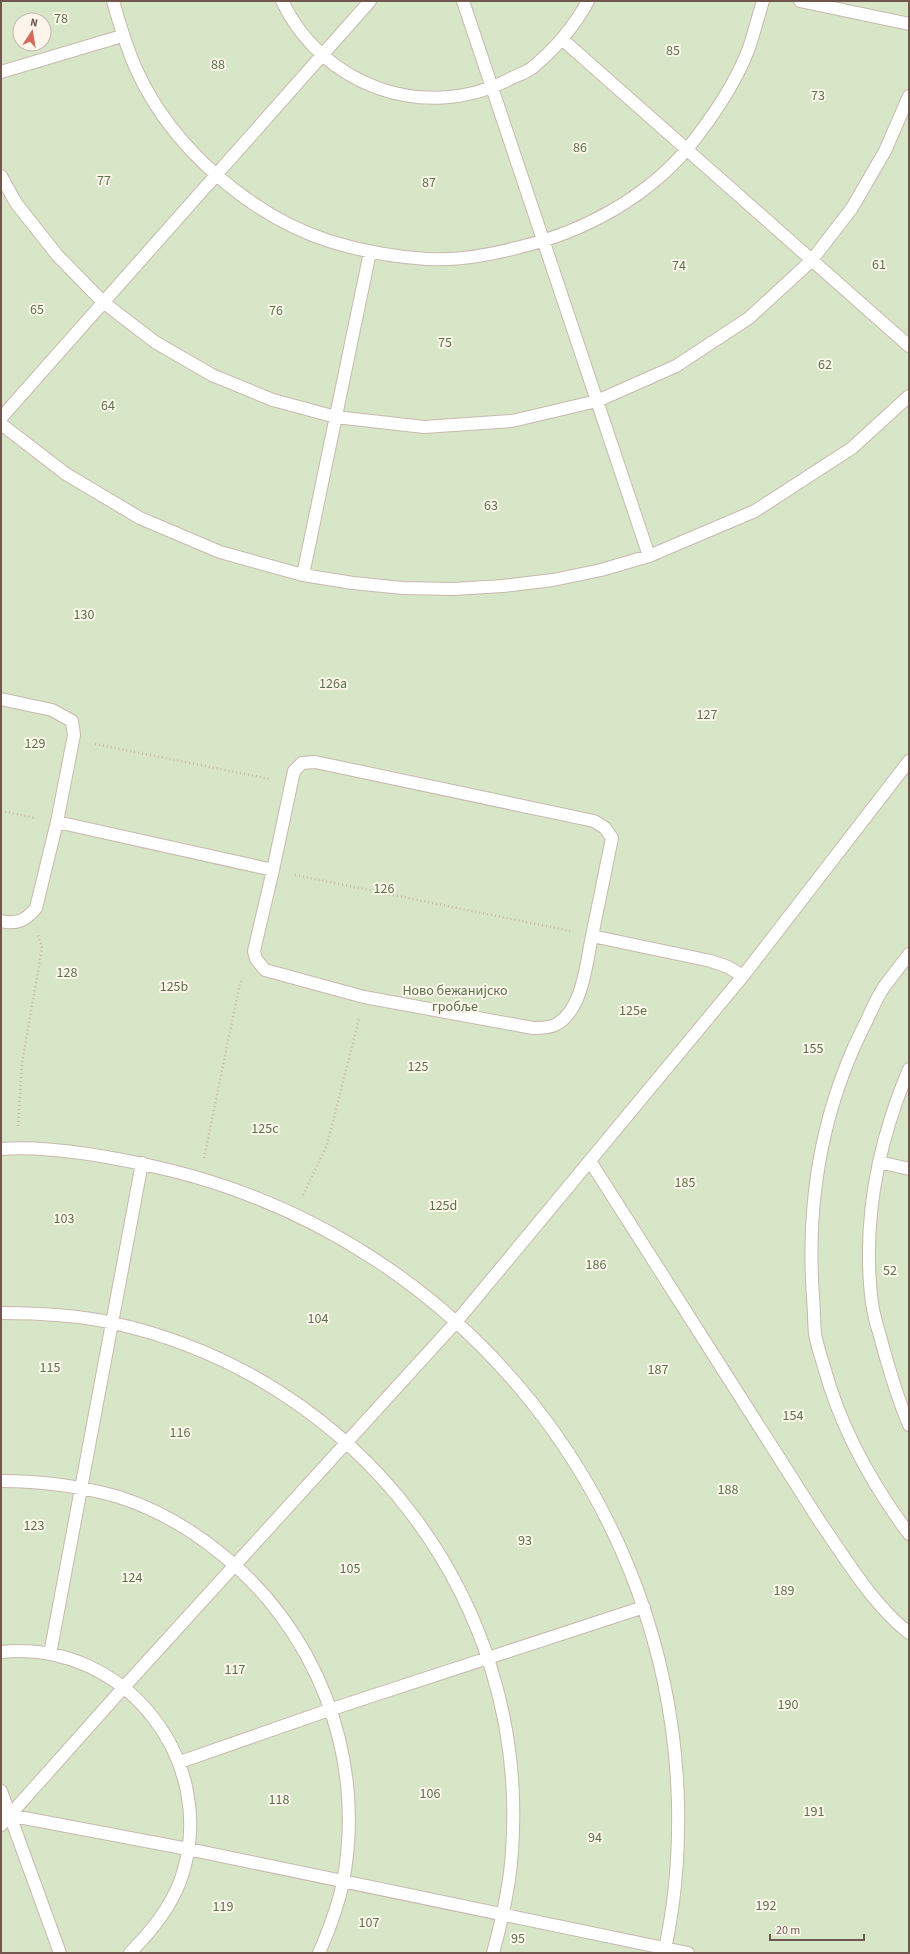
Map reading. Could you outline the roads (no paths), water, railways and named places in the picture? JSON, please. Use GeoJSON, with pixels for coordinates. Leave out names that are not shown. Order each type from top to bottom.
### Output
{"type":"FeatureCollection","features":[{"type":"Feature","properties":{"kind":"lane"},"geometry":{"type":"LineString","coordinates":[[113,1],[122,36],[139,75],[160,111],[186,145],[216,175],[250,202],[288,224],[328,241],[370,252],[428,259],[487,255],[544,242],[584,226],[621,205],[656,179],[686,149],[722,102],[748,50],[763,1]]}},
{"type":"Feature","properties":{"kind":"lane"},"geometry":{"type":"LineString","coordinates":[[282,1],[292,21],[322,56],[353,77],[373,87],[402,95],[440,98],[463,96],[492,88],[531,68],[563,40],[588,1]]}},
{"type":"Feature","properties":{"kind":"lane"},"geometry":{"type":"LineString","coordinates":[[1,418],[370,1]]}},
{"type":"Feature","properties":{"kind":"lane"},"geometry":{"type":"LineString","coordinates":[[463,1],[649,556]]}},
{"type":"Feature","properties":{"kind":"lane"},"geometry":{"type":"LineString","coordinates":[[800,1],[909,24]]}},
{"type":"Feature","properties":{"kind":"lane"},"geometry":{"type":"LineString","coordinates":[[1,72],[122,36]]}},
{"type":"Feature","properties":{"kind":"lane"},"geometry":{"type":"LineString","coordinates":[[563,40],[909,346]]}},
{"type":"Feature","properties":{"kind":"lane"},"geometry":{"type":"LineString","coordinates":[[1,176],[16,203],[56,255],[103,302],[155,342],[212,375],[273,400],[336,417],[424,427],[512,422],[597,401],[676,366],[749,318],[812,260],[852,208],[885,151],[909,96]]}},
{"type":"Feature","properties":{"kind":"lane"},"geometry":{"type":"LineString","coordinates":[[303,575],[370,252]]}},
{"type":"Feature","properties":{"kind":"lane"},"geometry":{"type":"LineString","coordinates":[[1,424],[66,474],[140,518],[220,552],[303,575],[353,583],[403,588],[453,589],[489,587],[553,580],[602,570],[649,556],[756,511],[852,448],[909,396]]}},
{"type":"Feature","properties":{"kind":"lane"},"geometry":{"type":"LineString","coordinates":[[1,699],[52,710],[63,715],[72,721],[73,740],[57,822],[36,908],[28,918],[20,921],[1,921]]}},
{"type":"Feature","properties":{"kind":"lane"},"geometry":{"type":"LineString","coordinates":[[315,762],[594,821],[606,828],[612,838],[577,1002],[567,1017],[554,1026],[533,1028],[364,997],[265,970],[256,959],[254,952],[272,870],[294,771],[302,764],[315,762]]}},
{"type":"Feature","properties":{"kind":"lane"},"geometry":{"type":"LineString","coordinates":[[1,1825],[5,1814],[124,1687],[346,1441],[457,1321],[744,976],[909,762]]}},
{"type":"Feature","properties":{"kind":"lane"},"geometry":{"type":"LineString","coordinates":[[57,822],[272,870]]}},
{"type":"Feature","properties":{"kind":"lane"},"geometry":{"type":"LineString","coordinates":[[592,936],[711,961],[728,967],[744,976]]}},
{"type":"Feature","properties":{"kind":"lane"},"geometry":{"type":"LineString","coordinates":[[909,954],[884,988],[854,1045],[833,1101],[817,1164],[811,1223],[812,1280],[816,1335],[827,1377],[840,1415],[856,1452],[884,1501],[909,1534]]}},
{"type":"Feature","properties":{"kind":"lane"},"geometry":{"type":"LineString","coordinates":[[909,1069],[891,1113],[879,1162],[873,1193],[868,1245],[871,1296],[884,1353],[900,1405],[909,1425]]}},
{"type":"Feature","properties":{"kind":"lane"},"geometry":{"type":"LineString","coordinates":[[1,1149],[17,1148],[73,1153],[142,1163],[200,1178],[256,1197],[294,1214],[361,1250],[411,1284],[457,1321],[498,1361],[535,1405],[569,1452],[598,1501],[624,1553],[644,1607],[664,1682],[671,1717],[677,1774],[678,1831],[674,1888],[665,1951]]}},
{"type":"Feature","properties":{"kind":"lane"},"geometry":{"type":"LineString","coordinates":[[590,1161],[820,1522],[880,1604],[895,1622],[909,1632]]}},
{"type":"Feature","properties":{"kind":"lane"},"geometry":{"type":"LineString","coordinates":[[879,1162],[909,1169]]}},
{"type":"Feature","properties":{"kind":"lane"},"geometry":{"type":"LineString","coordinates":[[50,1654],[142,1163]]}},
{"type":"Feature","properties":{"kind":"lane"},"geometry":{"type":"LineString","coordinates":[[1,1313],[46,1314],[112,1323],[163,1336],[213,1355],[260,1379],[298,1403],[346,1441],[393,1489],[433,1543],[466,1602],[487,1657],[505,1726],[512,1788],[512,1851],[503,1914],[493,1953]]}},
{"type":"Feature","properties":{"kind":"lane"},"geometry":{"type":"LineString","coordinates":[[1,1481],[34,1481],[81,1487],[121,1498],[162,1515],[200,1537],[235,1564],[266,1595],[293,1630],[315,1668],[332,1709],[345,1766],[349,1824],[343,1882],[331,1925],[319,1953]]}},
{"type":"Feature","properties":{"kind":"lane"},"geometry":{"type":"LineString","coordinates":[[180,1762],[487,1657],[644,1607]]}},
{"type":"Feature","properties":{"kind":"lane"},"geometry":{"type":"LineString","coordinates":[[1,1652],[27,1651],[50,1654],[76,1660],[101,1672],[124,1687],[147,1709],[165,1734],[180,1762],[187,1790],[190,1820],[188,1849],[180,1879],[168,1908],[149,1934],[130,1953]]}},
{"type":"Feature","properties":{"kind":"lane"},"geometry":{"type":"LineString","coordinates":[[1,1791],[5,1814],[60,1953]]}},
{"type":"Feature","properties":{"kind":"lane"},"geometry":{"type":"LineString","coordinates":[[5,1814],[188,1849],[503,1914],[665,1951],[688,1953]]}},
{"type":"Feature","properties":{"kind":"park label","name":"78"},"geometry":{"type":"Point","coordinates":[61,18]}},
{"type":"Feature","properties":{"kind":"park label","name":"85"},"geometry":{"type":"Point","coordinates":[673,50]}},
{"type":"Feature","properties":{"kind":"park label","name":"88"},"geometry":{"type":"Point","coordinates":[218,64]}},
{"type":"Feature","properties":{"kind":"park label","name":"73"},"geometry":{"type":"Point","coordinates":[818,95]}},
{"type":"Feature","properties":{"kind":"park label","name":"86"},"geometry":{"type":"Point","coordinates":[580,147]}},
{"type":"Feature","properties":{"kind":"park label","name":"77"},"geometry":{"type":"Point","coordinates":[104,180]}},
{"type":"Feature","properties":{"kind":"park label","name":"87"},"geometry":{"type":"Point","coordinates":[429,182]}},
{"type":"Feature","properties":{"kind":"park label","name":"61"},"geometry":{"type":"Point","coordinates":[879,264]}},
{"type":"Feature","properties":{"kind":"park label","name":"74"},"geometry":{"type":"Point","coordinates":[679,265]}},
{"type":"Feature","properties":{"kind":"park label","name":"65"},"geometry":{"type":"Point","coordinates":[37,309]}},
{"type":"Feature","properties":{"kind":"park label","name":"76"},"geometry":{"type":"Point","coordinates":[276,310]}},
{"type":"Feature","properties":{"kind":"park label","name":"75"},"geometry":{"type":"Point","coordinates":[445,342]}},
{"type":"Feature","properties":{"kind":"park label","name":"62"},"geometry":{"type":"Point","coordinates":[825,364]}},
{"type":"Feature","properties":{"kind":"park label","name":"64"},"geometry":{"type":"Point","coordinates":[108,405]}},
{"type":"Feature","properties":{"kind":"park label","name":"63"},"geometry":{"type":"Point","coordinates":[491,505]}},
{"type":"Feature","properties":{"kind":"park label","name":"130"},"geometry":{"type":"Point","coordinates":[84,614]}},
{"type":"Feature","properties":{"kind":"park label","name":"126a"},"geometry":{"type":"Point","coordinates":[333,683]}},
{"type":"Feature","properties":{"kind":"park label","name":"127"},"geometry":{"type":"Point","coordinates":[707,714]}},
{"type":"Feature","properties":{"kind":"park label","name":"129"},"geometry":{"type":"Point","coordinates":[35,743]}},
{"type":"Feature","properties":{"kind":"park label","name":"126"},"geometry":{"type":"Point","coordinates":[384,888]}},
{"type":"Feature","properties":{"kind":"park label","name":"128"},"geometry":{"type":"Point","coordinates":[67,972]}},
{"type":"Feature","properties":{"kind":"park label","name":"125b"},"geometry":{"type":"Point","coordinates":[174,986]}},
{"type":"Feature","properties":{"kind":"park label","name":"Ново бежанијско гробље"},"geometry":{"type":"Point","coordinates":[455,998]}},
{"type":"Feature","properties":{"kind":"park label","name":"125e"},"geometry":{"type":"Point","coordinates":[633,1010]}},
{"type":"Feature","properties":{"kind":"park label","name":"155"},"geometry":{"type":"Point","coordinates":[813,1048]}},
{"type":"Feature","properties":{"kind":"park label","name":"125"},"geometry":{"type":"Point","coordinates":[418,1066]}},
{"type":"Feature","properties":{"kind":"park label","name":"125c"},"geometry":{"type":"Point","coordinates":[265,1128]}},
{"type":"Feature","properties":{"kind":"park label","name":"185"},"geometry":{"type":"Point","coordinates":[685,1182]}},
{"type":"Feature","properties":{"kind":"park label","name":"125d"},"geometry":{"type":"Point","coordinates":[443,1205]}},
{"type":"Feature","properties":{"kind":"park label","name":"103"},"geometry":{"type":"Point","coordinates":[64,1218]}},
{"type":"Feature","properties":{"kind":"park label","name":"186"},"geometry":{"type":"Point","coordinates":[596,1264]}},
{"type":"Feature","properties":{"kind":"park label","name":"52"},"geometry":{"type":"Point","coordinates":[890,1270]}},
{"type":"Feature","properties":{"kind":"park label","name":"104"},"geometry":{"type":"Point","coordinates":[318,1318]}},
{"type":"Feature","properties":{"kind":"park label","name":"115"},"geometry":{"type":"Point","coordinates":[50,1367]}},
{"type":"Feature","properties":{"kind":"park label","name":"187"},"geometry":{"type":"Point","coordinates":[658,1369]}},
{"type":"Feature","properties":{"kind":"park label","name":"154"},"geometry":{"type":"Point","coordinates":[793,1415]}},
{"type":"Feature","properties":{"kind":"park label","name":"116"},"geometry":{"type":"Point","coordinates":[180,1432]}},
{"type":"Feature","properties":{"kind":"park label","name":"188"},"geometry":{"type":"Point","coordinates":[728,1489]}},
{"type":"Feature","properties":{"kind":"park label","name":"123"},"geometry":{"type":"Point","coordinates":[34,1525]}},
{"type":"Feature","properties":{"kind":"park label","name":"93"},"geometry":{"type":"Point","coordinates":[525,1540]}},
{"type":"Feature","properties":{"kind":"park label","name":"105"},"geometry":{"type":"Point","coordinates":[350,1568]}},
{"type":"Feature","properties":{"kind":"park label","name":"124"},"geometry":{"type":"Point","coordinates":[132,1577]}},
{"type":"Feature","properties":{"kind":"park label","name":"189"},"geometry":{"type":"Point","coordinates":[784,1590]}},
{"type":"Feature","properties":{"kind":"park label","name":"117"},"geometry":{"type":"Point","coordinates":[235,1669]}},
{"type":"Feature","properties":{"kind":"park label","name":"190"},"geometry":{"type":"Point","coordinates":[788,1704]}},
{"type":"Feature","properties":{"kind":"park label","name":"106"},"geometry":{"type":"Point","coordinates":[430,1793]}},
{"type":"Feature","properties":{"kind":"park label","name":"118"},"geometry":{"type":"Point","coordinates":[279,1799]}},
{"type":"Feature","properties":{"kind":"park label","name":"191"},"geometry":{"type":"Point","coordinates":[814,1811]}},
{"type":"Feature","properties":{"kind":"park label","name":"94"},"geometry":{"type":"Point","coordinates":[595,1837]}},
{"type":"Feature","properties":{"kind":"park label","name":"192"},"geometry":{"type":"Point","coordinates":[766,1905]}},
{"type":"Feature","properties":{"kind":"park label","name":"119"},"geometry":{"type":"Point","coordinates":[223,1906]}},
{"type":"Feature","properties":{"kind":"park label","name":"107"},"geometry":{"type":"Point","coordinates":[369,1922]}},
{"type":"Feature","properties":{"kind":"park label","name":"95"},"geometry":{"type":"Point","coordinates":[518,1938]}}]}
